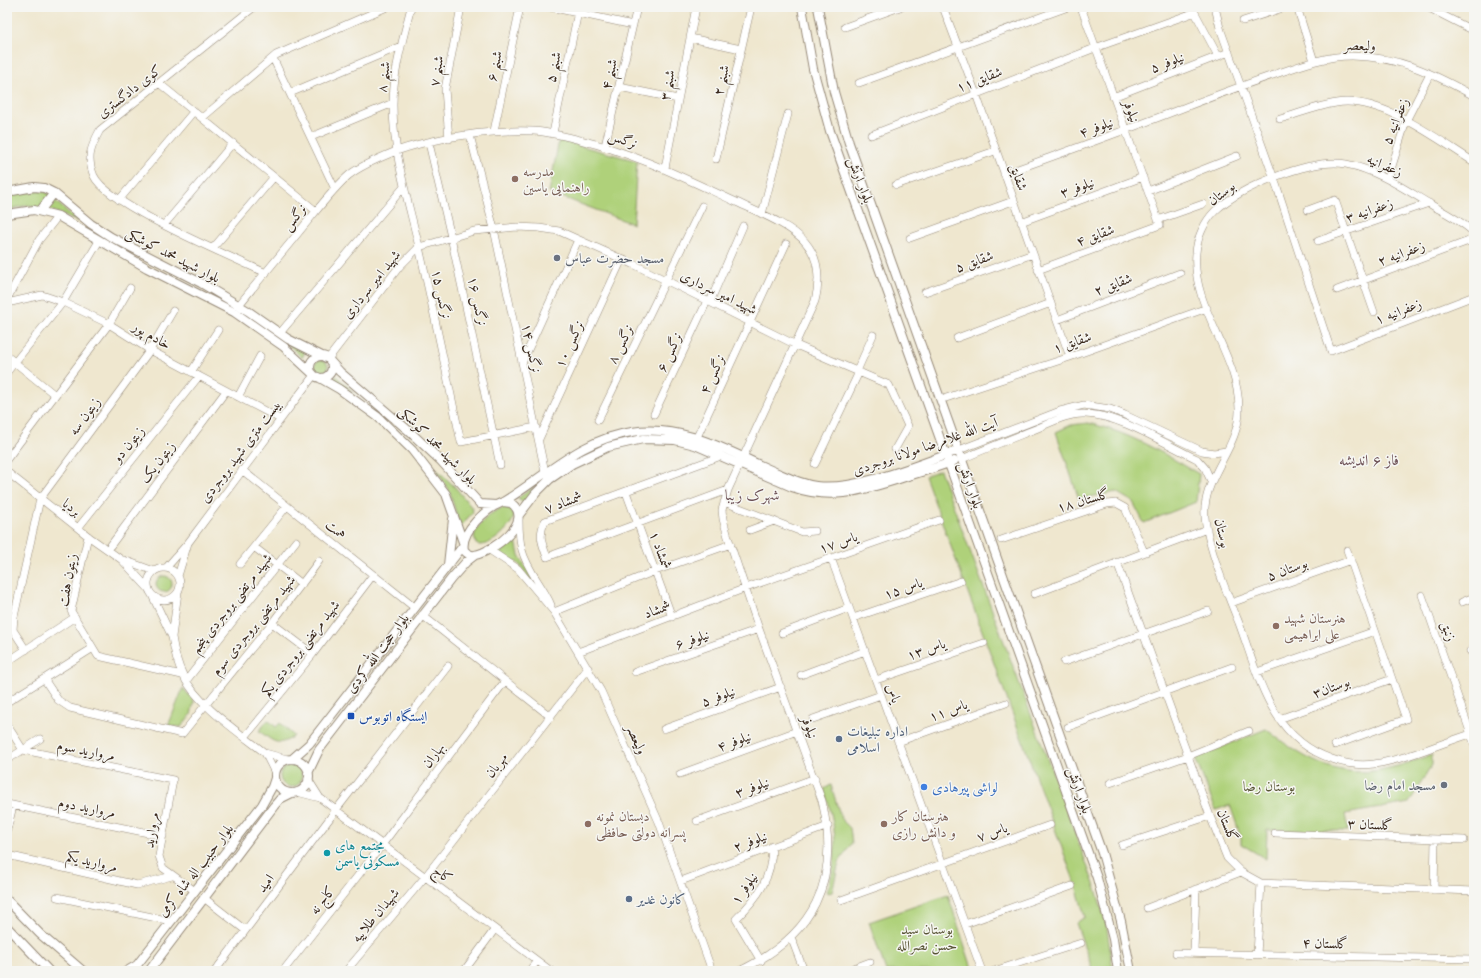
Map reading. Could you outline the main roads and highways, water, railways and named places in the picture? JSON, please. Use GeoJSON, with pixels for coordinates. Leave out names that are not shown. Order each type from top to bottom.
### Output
{"type":"FeatureCollection","features":[{"type":"Feature","properties":{"kind":"main road","name":"بلوار ارتش"},"geometry":{"type":"LineString","coordinates":[[802,7],[813,69],[830,131],[1097,878],[1114,939],[1118,971]]}},
{"type":"Feature","properties":{"kind":"main road","name":"بلوار ارتش"},"geometry":{"type":"LineString","coordinates":[[818,7],[834,92],[849,143],[1060,731],[1110,880],[1121,921],[1131,971]]}},
{"type":"Feature","properties":{"kind":"main road","name":"بلوار شهید محمد کوشکی"},"geometry":{"type":"LineString","coordinates":[[7,192],[34,186],[44,188],[54,193],[90,224],[111,237],[201,283],[239,305],[303,347],[328,359],[340,372],[419,441],[480,504],[500,504]]}},
{"type":"Feature","properties":{"kind":"main road"},"geometry":{"type":"LineString","coordinates":[[40,211],[54,193]]}},
{"type":"Feature","properties":{"kind":"main road","name":"بلوار شهید محمد کوشکی"},"geometry":{"type":"LineString","coordinates":[[7,214],[34,210],[58,216],[147,268],[234,312],[284,347],[315,375],[339,389],[378,417],[412,450],[446,494],[463,544]]}},
{"type":"Feature","properties":{"kind":"main road"},"geometry":{"type":"LineString","coordinates":[[320,357],[328,359],[332,367],[330,373],[324,377],[315,375],[311,365],[314,359],[320,357]]}},
{"type":"Feature","properties":{"kind":"main road","name":"آیت الله غلامرضا مولانا بروجردی"},"geometry":{"type":"LineString","coordinates":[[519,517],[548,475],[578,451],[598,442],[632,432],[667,430],[682,432],[697,437],[742,461],[765,471],[816,486],[838,486],[861,483],[948,459],[960,454]]}},
{"type":"Feature","properties":{"kind":"main road","name":"آیت الله غلامرضا مولانا بروجردی"},"geometry":{"type":"LineString","coordinates":[[500,504],[548,475],[595,452],[619,443],[637,440],[675,440],[695,445],[721,456],[742,461]]}},
{"type":"Feature","properties":{"kind":"main road"},"geometry":{"type":"LineString","coordinates":[[500,504],[513,504],[518,510],[519,517],[509,534],[488,549],[475,555],[466,553],[463,544],[480,517],[500,504]]}},
{"type":"Feature","properties":{"kind":"main road"},"geometry":{"type":"LineString","coordinates":[[448,565],[453,516]]}},
{"type":"Feature","properties":{"kind":"main road","name":"بلوار حجت الله کردی"},"geometry":{"type":"LineString","coordinates":[[290,759],[309,744],[463,544]]}},
{"type":"Feature","properties":{"kind":"main road","name":"بلوار حجت الله کردی"},"geometry":{"type":"LineString","coordinates":[[308,776],[319,750],[422,615],[459,569],[475,555]]}},
{"type":"Feature","properties":{"kind":"main road"},"geometry":{"type":"LineString","coordinates":[[1047,735],[1060,731]]}},
{"type":"Feature","properties":{"kind":"main road"},"geometry":{"type":"LineString","coordinates":[[290,759],[301,762],[308,776],[305,786],[294,792],[282,790],[279,787],[275,775],[279,764],[290,759]]}},
{"type":"Feature","properties":{"kind":"main road","name":"بلوار حبیب اله شاه کرمی"},"geometry":{"type":"LineString","coordinates":[[127,971],[136,965],[262,805],[272,787],[275,775]]}},
{"type":"Feature","properties":{"kind":"main road","name":"بلوار حبیب اله شاه کرمی"},"geometry":{"type":"LineString","coordinates":[[149,971],[274,806],[280,799],[294,792]]}},
{"type":"Feature","properties":{"kind":"main road"},"geometry":{"type":"LineString","coordinates":[[7,900],[40,934],[83,971]]}},
{"type":"Feature","properties":{"kind":"main road"},"geometry":{"type":"LineString","coordinates":[[7,927],[49,971]]}},
{"type":"Feature","properties":{"kind":"place","name":"مدرسه راهنمایی یاسین"},"geometry":{"type":"Point","coordinates":[515,179]}},
{"type":"Feature","properties":{"kind":"place","name":"مسجد حضرت عباس"},"geometry":{"type":"Point","coordinates":[557,258]}},
{"type":"Feature","properties":{"kind":"place","name":"هنرستان شهید علی ابراهیمی"},"geometry":{"type":"Point","coordinates":[1276,626]}},
{"type":"Feature","properties":{"kind":"place","name":"ایستگاه اتوبوس"},"geometry":{"type":"Point","coordinates":[351,716]}},
{"type":"Feature","properties":{"kind":"place","name":"اداره تبلیغات اسلامی"},"geometry":{"type":"Point","coordinates":[839,739]}},
{"type":"Feature","properties":{"kind":"place","name":"مسجد امام رضا"},"geometry":{"type":"Point","coordinates":[1444,785]}},
{"type":"Feature","properties":{"kind":"place","name":"لواشی پیرهادی"},"geometry":{"type":"Point","coordinates":[924,787]}},
{"type":"Feature","properties":{"kind":"place","name":"دبستان نمونه پسرانه دولتی حافظی"},"geometry":{"type":"Point","coordinates":[588,824]}},
{"type":"Feature","properties":{"kind":"place","name":"هنرستان کار و دانش رازی"},"geometry":{"type":"Point","coordinates":[884,824]}},
{"type":"Feature","properties":{"kind":"place","name":"مجتمع های مسکونی یاسمن"},"geometry":{"type":"Point","coordinates":[327,853]}},
{"type":"Feature","properties":{"kind":"place","name":"کانون غدیر"},"geometry":{"type":"Point","coordinates":[629,899]}},
{"type":"Feature","properties":{"kind":"district","name":"فاز ۶ اندیشه"},"geometry":{"type":"Point","coordinates":[1369,460]}},
{"type":"Feature","properties":{"kind":"district","name":"شهرک زیبا"},"geometry":{"type":"Point","coordinates":[752,495]}},
{"type":"Feature","properties":{"kind":"park label","name":"بوستان رضا"},"geometry":{"type":"Point","coordinates":[1269,786]}},
{"type":"Feature","properties":{"kind":"park label","name":"بوستان سید حسن نصرالله"},"geometry":{"type":"Point","coordinates":[927,938]}}]}
